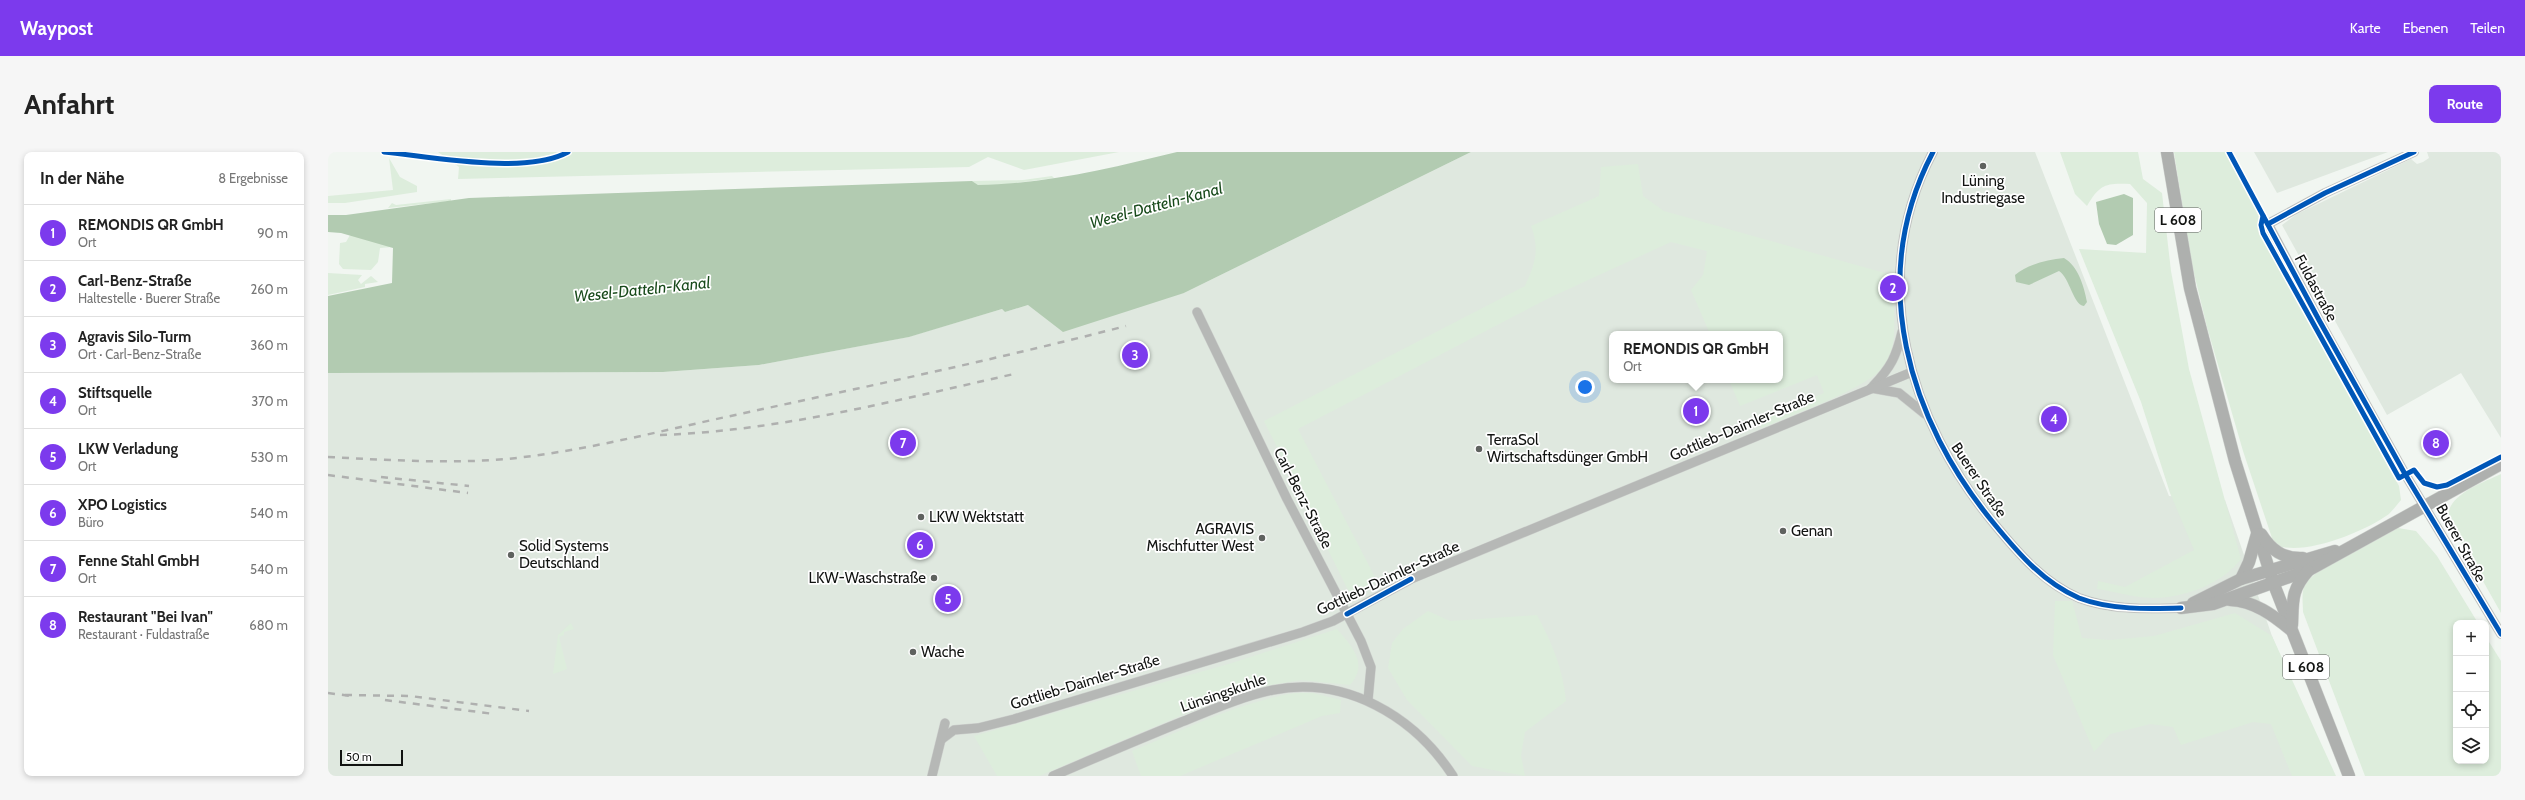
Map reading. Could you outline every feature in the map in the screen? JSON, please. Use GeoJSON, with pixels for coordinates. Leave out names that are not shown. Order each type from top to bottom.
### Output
{"type":"FeatureCollection","features":[{"type":"Feature","properties":{"kind":"main road","name":"L 608"},"geometry":{"type":"LineString","coordinates":[[2167,152],[2192,296],[2218,402],[2271,576],[2349,776]]}},
{"type":"Feature","properties":{"kind":"main road"},"geometry":{"type":"LineString","coordinates":[[2425,504],[2501,464]]}},
{"type":"Feature","properties":{"kind":"main road","name":"Buerer Straße"},"geometry":{"type":"LineString","coordinates":[[2309,570],[2425,504]]}},
{"type":"Feature","properties":{"kind":"main road"},"geometry":{"type":"LineString","coordinates":[[2253,519],[2267,545],[2277,553],[2295,558],[2310,557],[2349,548]]}},
{"type":"Feature","properties":{"kind":"main road"},"geometry":{"type":"LineString","coordinates":[[2241,580],[2258,534]]}},
{"type":"Feature","properties":{"kind":"main road"},"geometry":{"type":"LineString","coordinates":[[2181,608],[2196,607],[2224,600],[2310,557]]}},
{"type":"Feature","properties":{"kind":"main road"},"geometry":{"type":"LineString","coordinates":[[2181,608],[2241,580],[2309,570]]}},
{"type":"Feature","properties":{"kind":"main road"},"geometry":{"type":"LineString","coordinates":[[2292,631],[2294,592],[2299,582],[2309,570]]}},
{"type":"Feature","properties":{"kind":"main road"},"geometry":{"type":"LineString","coordinates":[[2224,600],[2248,602],[2275,617],[2292,631]]}},
{"type":"Feature","properties":{"kind":"street","name":"Buerer Straße"},"geometry":{"type":"LineString","coordinates":[[1933,152],[1915,192],[1903,240],[1899,273],[1903,328],[1912,372],[1927,416],[1947,458],[1968,490],[2012,545],[2038,572],[2068,592],[2095,602],[2140,609],[2181,608]]}},
{"type":"Feature","properties":{"kind":"street","name":"Fuldastraße"},"geometry":{"type":"LineString","coordinates":[[2414,152],[2325,193],[2268,224],[2319,320],[2405,474],[2425,504]]}},
{"type":"Feature","properties":{"kind":"street","name":"Carl-Benz-Straße"},"geometry":{"type":"LineString","coordinates":[[1196,312],[1287,499],[1347,614],[1371,667],[1368,700]]}},
{"type":"Feature","properties":{"kind":"street","name":"Gottlieb-Daimler-Straße"},"geometry":{"type":"LineString","coordinates":[[1870,388],[1887,372],[1895,358],[1903,328]]}},
{"type":"Feature","properties":{"kind":"street","name":"Gottlieb-Daimler-Straße"},"geometry":{"type":"LineString","coordinates":[[942,739],[954,730],[978,728],[1014,719],[1303,632],[1347,614],[1411,579],[1870,388],[1912,372]]}},
{"type":"Feature","properties":{"kind":"street"},"geometry":{"type":"LineString","coordinates":[[1870,388],[1899,393],[1927,416]]}},
{"type":"Feature","properties":{"kind":"street","name":"Buerer Straße"},"geometry":{"type":"LineString","coordinates":[[2425,504],[2501,634]]}},
{"type":"Feature","properties":{"kind":"street","name":"Lünsingskuhle"},"geometry":{"type":"LineString","coordinates":[[1053,776],[1206,712],[1261,693],[1288,688],[1315,688],[1348,693],[1368,700],[1387,710],[1415,732],[1439,756],[1453,776]]}},
{"type":"Feature","properties":{"kind":"street"},"geometry":{"type":"LineString","coordinates":[[932,776],[945,722]]}},
{"type":"Feature","properties":{"kind":"shaded area"},"geometry":{"type":"Polygon","coordinates":[[[438,152],[1119,152],[1024,170],[988,157],[969,167],[458,179],[459,167],[438,152]]]}},
{"type":"Feature","properties":{"kind":"shaded area"},"geometry":{"type":"Polygon","coordinates":[[[1471,152],[2035,152],[2169,496],[2225,500],[2272,636],[2330,776],[328,776],[328,373],[663,372],[759,365],[908,337],[1002,309],[1005,312],[1028,305],[1184,293],[1471,152]]]}},
{"type":"Feature","properties":{"kind":"shaded area"},"geometry":{"type":"Polygon","coordinates":[[[2060,152],[2138,152],[2143,179],[2162,193],[2171,271],[2189,369],[2241,559],[2232,569],[2209,585],[2181,595],[2153,598],[2097,589],[2098,581],[2125,587],[2194,550],[2170,493],[2141,402],[2079,249],[2146,253],[2147,203],[2130,184],[2115,184],[2104,186],[2100,189],[2087,206],[2075,194],[2060,152]]]}},
{"type":"Feature","properties":{"kind":"shaded area"},"geometry":{"type":"Polygon","coordinates":[[[2174,152],[2225,152],[2260,214],[2258,227],[2399,486],[2401,500],[2389,514],[2379,521],[2338,539],[2308,547],[2283,547],[2280,549],[2273,541],[2243,451],[2207,327],[2191,261],[2174,152]]]}},
{"type":"Feature","properties":{"kind":"shaded area"},"geometry":{"type":"Polygon","coordinates":[[[2254,152],[2388,152],[2277,193],[2254,152]]]}},
{"type":"Feature","properties":{"kind":"shaded area"},"geometry":{"type":"Polygon","coordinates":[[[2427,152],[2501,152],[2501,438],[2461,373],[2387,415],[2282,225],[2297,214],[2411,159],[2417,164],[2423,162],[2429,158],[2427,152]]]}},
{"type":"Feature","properties":{"kind":"shaded area"},"geometry":{"type":"Polygon","coordinates":[[[389,158],[400,177],[417,186],[417,192],[345,203],[328,203],[328,196],[393,190],[389,158]]]}},
{"type":"Feature","properties":{"kind":"shaded area"},"geometry":{"type":"Polygon","coordinates":[[[1638,164],[1643,196],[1664,211],[1892,275],[1894,329],[1892,350],[1889,360],[1882,369],[1869,379],[1851,389],[1832,399],[1762,428],[1758,421],[1824,393],[1817,375],[1740,406],[1730,383],[1783,383],[1783,331],[1709,331],[1691,290],[1703,275],[1707,251],[1671,242],[1549,298],[1298,429],[1377,581],[1350,594],[1264,421],[1525,286],[1534,264],[1536,250],[1531,226],[1599,196],[1601,167],[1638,164]]]}},
{"type":"Feature","properties":{"kind":"shaded area"},"geometry":{"type":"Polygon","coordinates":[[[1052,176],[1054,178],[1002,185],[978,185],[972,181],[1023,180],[1052,176]]]}},
{"type":"Feature","properties":{"kind":"shaded area"},"geometry":{"type":"Polygon","coordinates":[[[451,199],[451,201],[388,208],[392,203],[396,205],[451,199]]]}},
{"type":"Feature","properties":{"kind":"shaded area"},"geometry":{"type":"Polygon","coordinates":[[[350,235],[392,247],[380,248],[378,262],[371,270],[343,269],[339,264],[340,243],[346,242],[350,235]]]}},
{"type":"Feature","properties":{"kind":"shaded area"},"geometry":{"type":"Polygon","coordinates":[[[328,273],[362,275],[358,280],[361,284],[371,276],[378,282],[365,284],[365,287],[328,295],[328,273]]]}},
{"type":"Feature","properties":{"kind":"shaded area"},"geometry":{"type":"Polygon","coordinates":[[[2501,474],[2501,613],[2448,519],[2449,511],[2453,503],[2459,497],[2475,486],[2501,474]]]}},
{"type":"Feature","properties":{"kind":"shaded area"},"geometry":{"type":"Polygon","coordinates":[[[2398,528],[2416,531],[2437,556],[2476,620],[2453,620],[2453,764],[2489,764],[2489,642],[2501,661],[2501,776],[2365,776],[2303,612],[2302,598],[2305,584],[2321,570],[2398,528]]]}},
{"type":"Feature","properties":{"kind":"shaded area"},"geometry":{"type":"Polygon","coordinates":[[[2055,601],[2072,601],[2082,638],[2110,640],[2154,636],[2235,613],[2272,636],[2336,776],[2292,776],[2271,724],[2253,722],[2181,745],[2173,727],[2150,724],[2110,734],[2094,752],[2053,655],[2055,601]]]}},
{"type":"Feature","properties":{"kind":"shaded area"},"geometry":{"type":"Polygon","coordinates":[[[1428,611],[1450,621],[1537,615],[1556,656],[1565,689],[1566,701],[1525,732],[1521,755],[1525,776],[1472,766],[1407,700],[1388,668],[1392,643],[1403,629],[1428,611]]]}},
{"type":"Feature","properties":{"kind":"shaded area"},"geometry":{"type":"Polygon","coordinates":[[[571,623],[574,629],[564,632],[564,635],[559,637],[567,669],[553,674],[558,635],[571,623]]]}},
{"type":"Feature","properties":{"kind":"shaded area"},"geometry":{"type":"Polygon","coordinates":[[[1337,629],[1353,649],[1358,662],[1356,677],[1350,685],[1301,680],[1254,688],[1208,704],[1039,776],[997,776],[974,736],[1232,663],[1337,629]]]}},
{"type":"Feature","properties":{"kind":"shaded area"},"geometry":{"type":"Polygon","coordinates":[[[1295,693],[1313,693],[1341,700],[1340,713],[1322,716],[1180,776],[1141,776],[1132,751],[1232,710],[1274,697],[1295,693]]]}},
{"type":"Feature","properties":{"kind":"water","name":"Wesel-Datteln-Kanal"},"geometry":{"type":"Polygon","coordinates":[[[1177,152],[1471,152],[1184,293],[1063,332],[1028,305],[1005,312],[1002,309],[909,337],[759,365],[663,372],[328,373],[328,296],[392,283],[393,248],[341,233],[328,232],[328,215],[346,215],[469,198],[972,181],[978,185],[1003,184],[1029,182],[1079,174],[1177,152]]]}},
{"type":"Feature","properties":{"kind":"water"},"geometry":{"type":"Polygon","coordinates":[[[2124,194],[2133,198],[2133,235],[2116,245],[2107,244],[2099,224],[2096,202],[2124,194]]]}},
{"type":"Feature","properties":{"kind":"water"},"geometry":{"type":"Polygon","coordinates":[[[2064,258],[2073,266],[2080,277],[2087,302],[2084,306],[2077,301],[2063,274],[2059,271],[2029,285],[2016,282],[2015,275],[2032,265],[2044,261],[2064,258]]]}},
{"type":"Feature","properties":{"kind":"railway"},"geometry":{"type":"LineString","coordinates":[[328,457],[418,461],[463,461],[507,459],[566,451],[624,440],[933,372],[1126,326]]}},
{"type":"Feature","properties":{"kind":"railway"},"geometry":{"type":"LineString","coordinates":[[660,435],[705,432],[794,421],[882,404],[1014,374]]}},
{"type":"Feature","properties":{"kind":"railway"},"geometry":{"type":"LineString","coordinates":[[328,475],[468,493]]}},
{"type":"Feature","properties":{"kind":"railway"},"geometry":{"type":"LineString","coordinates":[[381,477],[469,486]]}},
{"type":"Feature","properties":{"kind":"railway"},"geometry":{"type":"LineString","coordinates":[[328,693],[351,696]]}},
{"type":"Feature","properties":{"kind":"railway"},"geometry":{"type":"LineString","coordinates":[[345,695],[410,696],[529,711]]}},
{"type":"Feature","properties":{"kind":"railway"},"geometry":{"type":"LineString","coordinates":[[385,700],[494,714]]}},
{"type":"Feature","properties":{"kind":"cycle path"},"geometry":{"type":"LineString","coordinates":[[384,152],[453,160],[504,163],[550,159],[568,152]]}},
{"type":"Feature","properties":{"kind":"cycle path"},"geometry":{"type":"LineString","coordinates":[[1933,152],[1913,200],[1902,249],[1900,298],[1906,347],[1920,395],[1940,441],[1965,485],[1996,526],[2023,557],[2054,584],[2079,598],[2103,605],[2129,608],[2181,608]]}},
{"type":"Feature","properties":{"kind":"cycle path"},"geometry":{"type":"LineString","coordinates":[[2229,152],[2319,320],[2405,474],[2501,634]]}},
{"type":"Feature","properties":{"kind":"cycle path"},"geometry":{"type":"LineString","coordinates":[[2268,224],[2325,193],[2414,152]]}},
{"type":"Feature","properties":{"kind":"cycle path"},"geometry":{"type":"LineString","coordinates":[[2263,216],[2261,225],[2263,233],[2399,478],[2414,470],[2424,483],[2437,487],[2447,485],[2501,457]]}},
{"type":"Feature","properties":{"kind":"cycle path"},"geometry":{"type":"LineString","coordinates":[[1347,614],[1411,579]]}},
{"type":"Feature","properties":{"kind":"place","name":"Lüning Industriegase"},"geometry":{"type":"Point","coordinates":[1983,166]}},
{"type":"Feature","properties":{"kind":"place","name":"Carl-Benz-Straße"},"geometry":{"type":"Point","coordinates":[1893,288]}},
{"type":"Feature","properties":{"kind":"place","name":"Agravis Silo-Turm"},"geometry":{"type":"Point","coordinates":[1135,355]}},
{"type":"Feature","properties":{"kind":"place","name":"REMONDIS QR GmbH"},"geometry":{"type":"Point","coordinates":[1696,411]}},
{"type":"Feature","properties":{"kind":"place","name":"Stiftsquelle"},"geometry":{"type":"Point","coordinates":[2054,419]}},
{"type":"Feature","properties":{"kind":"place","name":"Fenne Stahl GmbH"},"geometry":{"type":"Point","coordinates":[903,443]}},
{"type":"Feature","properties":{"kind":"place","name":"Restaurant \"Bei Ivan\""},"geometry":{"type":"Point","coordinates":[2436,443]}},
{"type":"Feature","properties":{"kind":"place","name":"TerraSol Wirtschaftsdünger GmbH"},"geometry":{"type":"Point","coordinates":[1479,449]}},
{"type":"Feature","properties":{"kind":"place","name":"LKW Wektstatt"},"geometry":{"type":"Point","coordinates":[921,517]}},
{"type":"Feature","properties":{"kind":"place","name":"Genan"},"geometry":{"type":"Point","coordinates":[1783,531]}},
{"type":"Feature","properties":{"kind":"place","name":"AGRAVIS Mischfutter West"},"geometry":{"type":"Point","coordinates":[1262,538]}},
{"type":"Feature","properties":{"kind":"place","name":"XPO Logistics"},"geometry":{"type":"Point","coordinates":[920,545]}},
{"type":"Feature","properties":{"kind":"place","name":"Solid Systems Deutschland"},"geometry":{"type":"Point","coordinates":[511,555]}},
{"type":"Feature","properties":{"kind":"place","name":"LKW-Waschstraße"},"geometry":{"type":"Point","coordinates":[934,578]}},
{"type":"Feature","properties":{"kind":"place","name":"LKW Verladung"},"geometry":{"type":"Point","coordinates":[948,599]}},
{"type":"Feature","properties":{"kind":"place","name":"Wache"},"geometry":{"type":"Point","coordinates":[913,652]}}]}
